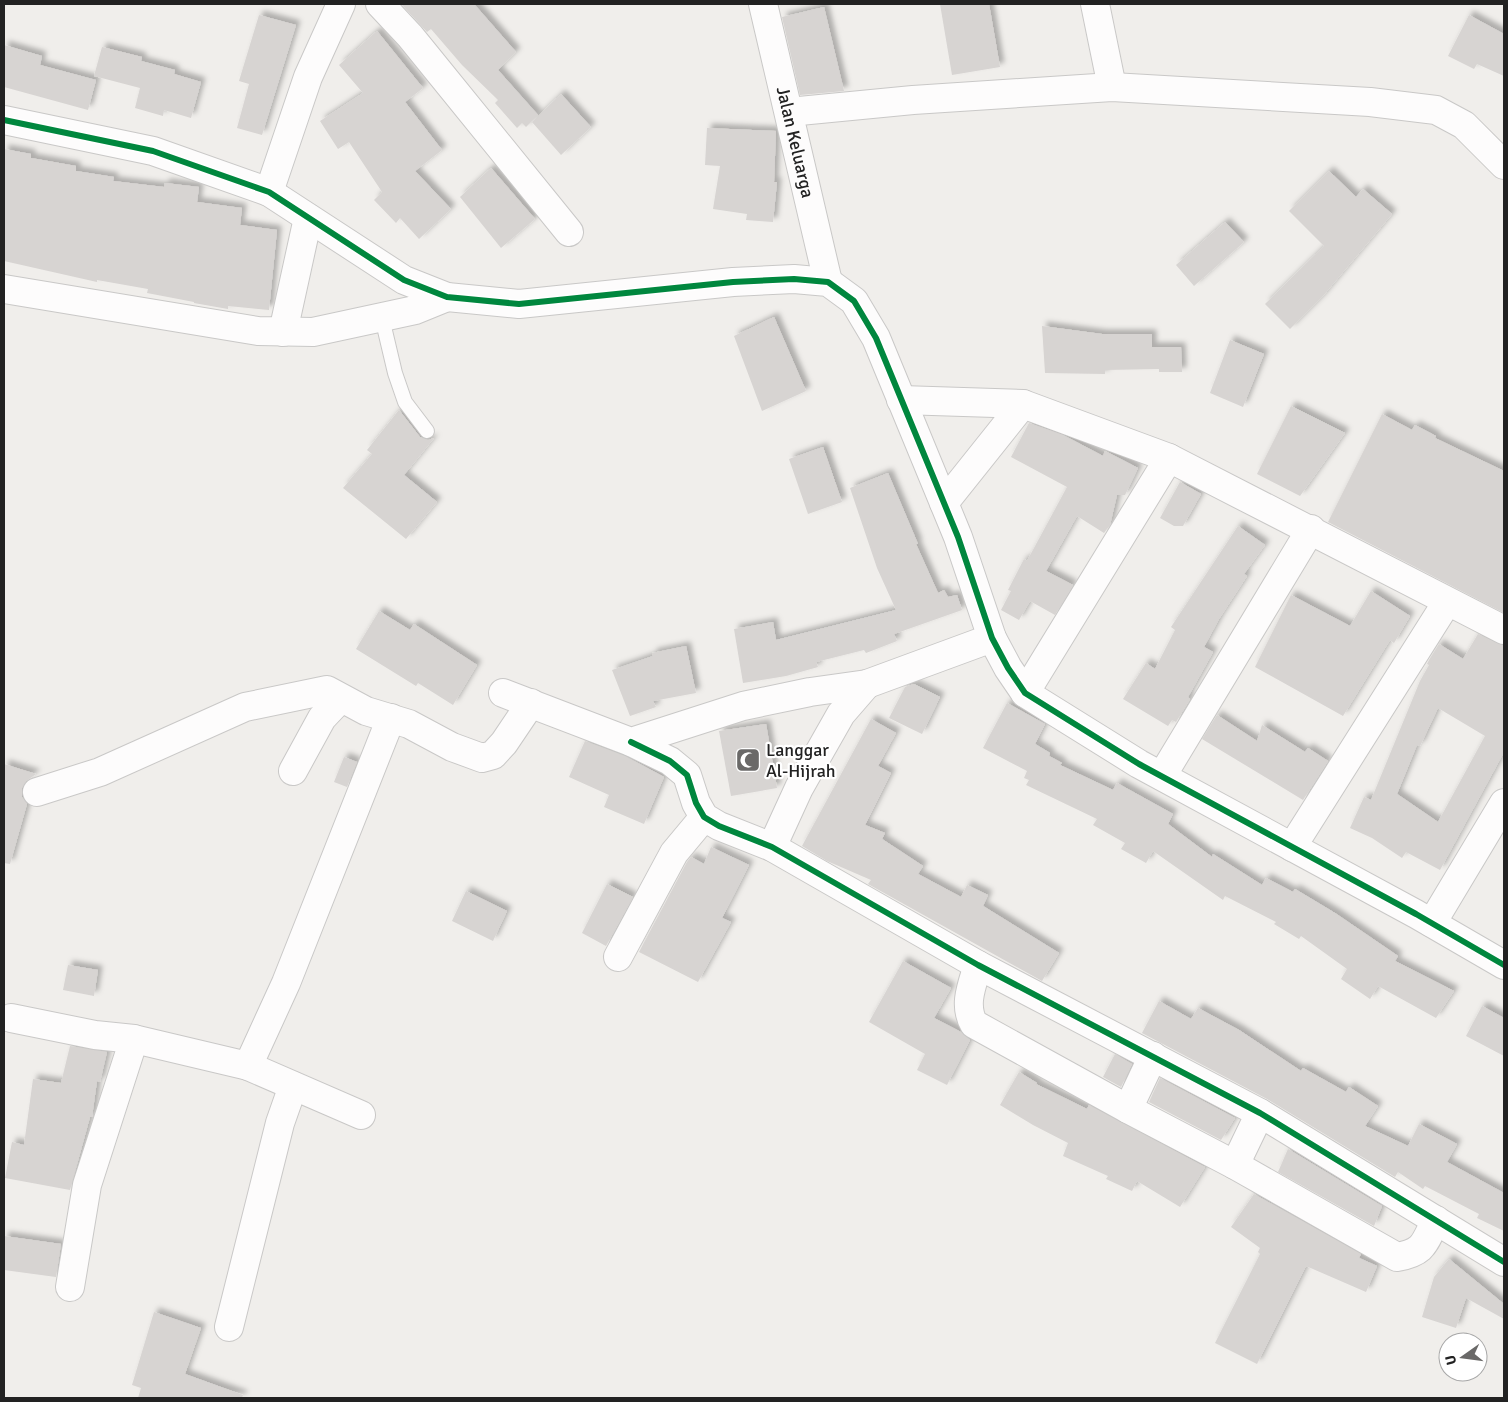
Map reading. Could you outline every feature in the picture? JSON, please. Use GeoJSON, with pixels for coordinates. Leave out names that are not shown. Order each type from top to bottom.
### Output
{"type":"FeatureCollection","features":[{"type":"Feature","properties":{"kind":"street"},"geometry":{"type":"LineString","coordinates":[[269,192],[308,77],[341,4]]}},
{"type":"Feature","properties":{"kind":"street"},"geometry":{"type":"LineString","coordinates":[[380,4],[410,36],[569,232]]}},
{"type":"Feature","properties":{"kind":"street","name":"Jalan Keluarga"},"geometry":{"type":"LineString","coordinates":[[763,4],[828,282]]}},
{"type":"Feature","properties":{"kind":"street"},"geometry":{"type":"LineString","coordinates":[[1095,4],[1112,87]]}},
{"type":"Feature","properties":{"kind":"street"},"geometry":{"type":"LineString","coordinates":[[789,112],[914,100],[1112,87],[1370,102],[1436,110],[1464,125],[1504,165]]}},
{"type":"Feature","properties":{"kind":"street"},"geometry":{"type":"LineString","coordinates":[[4,120],[153,151],[269,192],[404,280],[447,297],[519,304],[733,282],[794,279],[828,282],[854,301],[876,338],[944,503],[992,638],[1008,668],[1025,693],[1162,776],[1432,923],[1504,965]]}},
{"type":"Feature","properties":{"kind":"street"},"geometry":{"type":"LineString","coordinates":[[283,332],[308,218]]}},
{"type":"Feature","properties":{"kind":"street"},"geometry":{"type":"LineString","coordinates":[[4,288],[258,331],[283,332],[312,332],[382,318],[415,310],[447,297]]}},
{"type":"Feature","properties":{"kind":"street"},"geometry":{"type":"LineString","coordinates":[[901,400],[1024,404],[1169,458],[1311,529],[1447,602],[1504,630]]}},
{"type":"Feature","properties":{"kind":"street"},"geometry":{"type":"LineString","coordinates":[[944,503],[1024,404]]}},
{"type":"Feature","properties":{"kind":"street"},"geometry":{"type":"LineString","coordinates":[[1025,693],[1169,458]]}},
{"type":"Feature","properties":{"kind":"street"},"geometry":{"type":"LineString","coordinates":[[1162,776],[1311,529]]}},
{"type":"Feature","properties":{"kind":"street"},"geometry":{"type":"LineString","coordinates":[[1292,847],[1447,602]]}},
{"type":"Feature","properties":{"kind":"street"},"geometry":{"type":"LineString","coordinates":[[631,742],[743,706],[810,692],[867,684],[992,638]]}},
{"type":"Feature","properties":{"kind":"street"},"geometry":{"type":"LineString","coordinates":[[772,847],[799,788],[841,714],[867,684]]}},
{"type":"Feature","properties":{"kind":"street"},"geometry":{"type":"LineString","coordinates":[[38,792],[100,772],[245,707],[327,690],[340,699],[366,711],[409,724],[452,747],[482,758],[493,755],[499,749],[530,703]]}},
{"type":"Feature","properties":{"kind":"street"},"geometry":{"type":"LineString","coordinates":[[503,693],[631,742],[670,761],[687,775],[696,803],[704,817],[718,826],[772,847],[978,965],[1260,1113],[1504,1262]]}},
{"type":"Feature","properties":{"kind":"street"},"geometry":{"type":"LineString","coordinates":[[293,771],[322,718],[340,699]]}},
{"type":"Feature","properties":{"kind":"street"},"geometry":{"type":"LineString","coordinates":[[248,1066],[286,983],[391,718]]}},
{"type":"Feature","properties":{"kind":"street"},"geometry":{"type":"LineString","coordinates":[[1432,923],[1504,803]]}},
{"type":"Feature","properties":{"kind":"street"},"geometry":{"type":"LineString","coordinates":[[618,957],[674,853],[704,817]]}},
{"type":"Feature","properties":{"kind":"street"},"geometry":{"type":"LineString","coordinates":[[978,965],[968,1003],[969,1015],[974,1024],[1128,1109],[1235,1165],[1397,1257],[1414,1253],[1421,1249],[1436,1220]]}},
{"type":"Feature","properties":{"kind":"street"},"geometry":{"type":"LineString","coordinates":[[11,1018],[95,1035],[134,1040],[248,1066],[361,1115]]}},
{"type":"Feature","properties":{"kind":"street"},"geometry":{"type":"LineString","coordinates":[[70,1287],[87,1185],[134,1040]]}},
{"type":"Feature","properties":{"kind":"street"},"geometry":{"type":"LineString","coordinates":[[1128,1109],[1153,1056]]}},
{"type":"Feature","properties":{"kind":"street"},"geometry":{"type":"LineString","coordinates":[[229,1327],[280,1123],[293,1086]]}},
{"type":"Feature","properties":{"kind":"street"},"geometry":{"type":"LineString","coordinates":[[1235,1165],[1260,1113]]}},
{"type":"Feature","properties":{"kind":"lane"},"geometry":{"type":"LineString","coordinates":[[382,318],[395,373],[405,402],[427,431]]}},
{"type":"Feature","properties":{"kind":"building"},"geometry":{"type":"Polygon","coordinates":[[[401,4],[474,4],[516,52],[498,70],[538,115],[526,127],[522,123],[517,128],[495,103],[498,100],[462,65],[431,29],[427,32],[401,4]]]}},
{"type":"Feature","properties":{"kind":"building"},"geometry":{"type":"Polygon","coordinates":[[[940,4],[989,4],[1000,67],[952,75],[940,4]]]}},
{"type":"Feature","properties":{"kind":"building"},"geometry":{"type":"Polygon","coordinates":[[[824,7],[844,91],[800,95],[782,17],[824,7]]]}},
{"type":"Feature","properties":{"kind":"building"},"geometry":{"type":"Polygon","coordinates":[[[259,15],[296,25],[262,135],[237,128],[249,84],[239,81],[259,15]]]}},
{"type":"Feature","properties":{"kind":"building"},"geometry":{"type":"Polygon","coordinates":[[[1469,15],[1504,34],[1504,76],[1477,64],[1474,69],[1448,56],[1469,15]]]}},
{"type":"Feature","properties":{"kind":"building"},"geometry":{"type":"Polygon","coordinates":[[[377,31],[423,88],[405,102],[442,150],[415,171],[451,209],[419,239],[400,218],[396,223],[374,200],[382,192],[349,142],[338,149],[320,121],[363,93],[339,65],[377,31]]]}},
{"type":"Feature","properties":{"kind":"building"},"geometry":{"type":"Polygon","coordinates":[[[4,45],[42,56],[40,65],[96,80],[88,110],[4,87],[4,45]]]}},
{"type":"Feature","properties":{"kind":"building"},"geometry":{"type":"Polygon","coordinates":[[[102,47],[142,57],[141,61],[175,70],[174,74],[201,82],[191,118],[164,110],[163,116],[135,108],[140,88],[94,76],[102,47]]]}},
{"type":"Feature","properties":{"kind":"building"},"geometry":{"type":"Polygon","coordinates":[[[561,94],[591,127],[561,155],[532,122],[561,94]]]}},
{"type":"Feature","properties":{"kind":"building"},"geometry":{"type":"Polygon","coordinates":[[[707,128],[776,131],[774,182],[777,182],[773,222],[746,220],[747,214],[713,209],[720,166],[705,165],[707,128]]]}},
{"type":"Feature","properties":{"kind":"building"},"geometry":{"type":"Polygon","coordinates":[[[4,149],[31,154],[31,158],[76,166],[76,171],[114,177],[113,181],[164,187],[165,183],[199,187],[197,202],[242,208],[240,225],[277,230],[269,310],[228,306],[228,309],[194,303],[147,293],[148,289],[97,280],[97,282],[4,261],[4,149]]]}},
{"type":"Feature","properties":{"kind":"building"},"geometry":{"type":"Polygon","coordinates":[[[491,168],[535,219],[501,248],[460,197],[491,168]]]}},
{"type":"Feature","properties":{"kind":"building"},"geometry":{"type":"Polygon","coordinates":[[[1329,171],[1356,197],[1363,189],[1392,214],[1322,297],[1290,329],[1265,304],[1324,246],[1289,211],[1329,171]]]}},
{"type":"Feature","properties":{"kind":"building"},"geometry":{"type":"Polygon","coordinates":[[[1225,222],[1244,242],[1194,286],[1176,265],[1225,222]]]}},
{"type":"Feature","properties":{"kind":"building"},"geometry":{"type":"Polygon","coordinates":[[[774,317],[806,391],[762,411],[734,336],[774,317]]]}},
{"type":"Feature","properties":{"kind":"building"},"geometry":{"type":"Polygon","coordinates":[[[1042,326],[1102,334],[1152,334],[1152,347],[1181,347],[1182,372],[1159,372],[1159,369],[1105,370],[1105,374],[1045,373],[1042,326]]]}},
{"type":"Feature","properties":{"kind":"building"},"geometry":{"type":"Polygon","coordinates":[[[1230,340],[1264,354],[1243,407],[1210,393],[1230,340]]]}},
{"type":"Feature","properties":{"kind":"building"},"geometry":{"type":"Polygon","coordinates":[[[1291,406],[1345,433],[1300,496],[1257,474],[1291,406]]]}},
{"type":"Feature","properties":{"kind":"building"},"geometry":{"type":"Polygon","coordinates":[[[399,410],[420,437],[428,440],[434,438],[404,475],[437,502],[406,539],[343,488],[372,454],[367,450],[399,410]]]}},
{"type":"Feature","properties":{"kind":"building"},"geometry":{"type":"Polygon","coordinates":[[[1382,414],[1412,430],[1415,425],[1436,436],[1435,438],[1504,471],[1504,613],[1328,522],[1382,414]]]}},
{"type":"Feature","properties":{"kind":"building"},"geometry":{"type":"Polygon","coordinates":[[[1029,423],[1063,435],[1103,456],[1105,451],[1138,468],[1125,495],[1117,495],[1110,525],[1104,533],[1077,516],[1046,571],[1073,585],[1055,615],[1030,601],[1019,620],[1001,610],[1011,591],[1008,590],[1024,559],[1027,561],[1067,487],[1011,457],[1029,423]]]}},
{"type":"Feature","properties":{"kind":"building"},"geometry":{"type":"Polygon","coordinates":[[[823,447],[842,502],[808,514],[789,459],[823,447]]]}},
{"type":"Feature","properties":{"kind":"building"},"geometry":{"type":"Polygon","coordinates":[[[888,473],[938,593],[944,590],[948,597],[957,595],[962,610],[894,634],[897,641],[866,653],[864,650],[816,662],[818,667],[786,676],[743,683],[734,629],[773,622],[776,640],[896,610],[877,568],[850,488],[888,473]]]}},
{"type":"Feature","properties":{"kind":"building"},"geometry":{"type":"Polygon","coordinates":[[[1180,482],[1201,494],[1183,526],[1174,526],[1160,518],[1180,482]]]}},
{"type":"Feature","properties":{"kind":"building"},"geometry":{"type":"Polygon","coordinates":[[[1238,526],[1265,545],[1244,574],[1247,576],[1219,619],[1204,647],[1213,652],[1188,697],[1190,699],[1176,722],[1172,720],[1168,726],[1123,699],[1146,663],[1155,669],[1175,630],[1171,627],[1238,526]]]}},
{"type":"Feature","properties":{"kind":"building"},"geometry":{"type":"Polygon","coordinates":[[[1371,591],[1410,616],[1394,643],[1390,640],[1343,716],[1255,667],[1291,595],[1350,626],[1371,591]]]}},
{"type":"Feature","properties":{"kind":"building"},"geometry":{"type":"Polygon","coordinates":[[[379,611],[410,630],[414,624],[477,665],[453,705],[418,683],[416,686],[356,649],[379,611]]]}},
{"type":"Feature","properties":{"kind":"building"},"geometry":{"type":"Polygon","coordinates":[[[1478,634],[1504,646],[1504,752],[1440,870],[1406,852],[1402,858],[1372,838],[1350,828],[1364,797],[1371,800],[1420,681],[1429,665],[1427,664],[1439,644],[1463,659],[1478,634]],[[1438,708],[1420,746],[1417,745],[1397,794],[1438,822],[1485,736],[1438,708]]]}},
{"type":"Feature","properties":{"kind":"building"},"geometry":{"type":"Polygon","coordinates":[[[686,646],[696,693],[653,701],[656,707],[630,716],[612,670],[653,656],[652,653],[686,646]]]}},
{"type":"Feature","properties":{"kind":"building"},"geometry":{"type":"Polygon","coordinates":[[[914,684],[940,697],[922,734],[889,718],[905,687],[914,684]]]}},
{"type":"Feature","properties":{"kind":"building"},"geometry":{"type":"Polygon","coordinates":[[[1007,703],[1045,724],[1035,744],[1050,753],[1049,756],[1062,763],[1060,765],[1113,790],[1117,783],[1173,814],[1168,824],[1212,857],[1213,854],[1262,885],[1266,878],[1293,892],[1295,889],[1335,913],[1398,956],[1395,961],[1454,991],[1436,1018],[1378,986],[1370,999],[1341,979],[1347,969],[1301,936],[1299,939],[1274,924],[1276,922],[1225,896],[1223,900],[1153,851],[1146,863],[1121,849],[1125,843],[1093,825],[1097,819],[1026,785],[1029,780],[1024,778],[1027,771],[983,748],[1007,703]]]}},
{"type":"Feature","properties":{"kind":"building"},"geometry":{"type":"Polygon","coordinates":[[[1217,715],[1257,741],[1262,725],[1305,752],[1308,748],[1328,761],[1303,800],[1202,739],[1217,715]]]}},
{"type":"Feature","properties":{"kind":"building"},"geometry":{"type":"Polygon","coordinates":[[[871,719],[896,733],[878,766],[891,773],[865,825],[885,833],[882,839],[923,866],[918,874],[961,897],[967,885],[988,895],[983,906],[1059,953],[1042,981],[868,884],[871,880],[827,861],[802,846],[871,719]]]}},
{"type":"Feature","properties":{"kind":"building","name":"Langgar Al-Hijrah"},"geometry":{"type":"Polygon","coordinates":[[[766,724],[777,788],[731,796],[719,731],[766,724]]]}},
{"type":"Feature","properties":{"kind":"building"},"geometry":{"type":"Polygon","coordinates":[[[585,741],[625,756],[664,777],[644,824],[604,807],[609,795],[569,777],[585,741]]]}},
{"type":"Feature","properties":{"kind":"building"},"geometry":{"type":"Polygon","coordinates":[[[344,757],[357,762],[347,787],[334,782],[344,757]]]}},
{"type":"Feature","properties":{"kind":"building"},"geometry":{"type":"Polygon","coordinates":[[[4,764],[36,774],[26,781],[22,788],[22,797],[27,804],[10,864],[4,863],[4,764]]]}},
{"type":"Feature","properties":{"kind":"building"},"geometry":{"type":"Polygon","coordinates":[[[711,847],[749,865],[722,918],[731,922],[698,982],[639,952],[687,862],[691,857],[704,864],[711,847]]]}},
{"type":"Feature","properties":{"kind":"building"},"geometry":{"type":"Polygon","coordinates":[[[607,884],[633,897],[606,946],[582,933],[607,884]]]}},
{"type":"Feature","properties":{"kind":"building"},"geometry":{"type":"Polygon","coordinates":[[[466,891],[507,911],[493,941],[452,921],[466,891]]]}},
{"type":"Feature","properties":{"kind":"building"},"geometry":{"type":"Polygon","coordinates":[[[903,961],[951,988],[934,1018],[961,1032],[970,1040],[947,1085],[917,1070],[925,1054],[869,1022],[903,961]]]}},
{"type":"Feature","properties":{"kind":"building"},"geometry":{"type":"Polygon","coordinates":[[[68,965],[98,970],[94,996],[63,990],[68,965]]]}},
{"type":"Feature","properties":{"kind":"building"},"geometry":{"type":"Polygon","coordinates":[[[1159,1001],[1191,1019],[1198,1008],[1239,1030],[1301,1071],[1303,1068],[1346,1092],[1349,1087],[1378,1106],[1365,1126],[1408,1146],[1419,1124],[1457,1144],[1447,1162],[1504,1193],[1504,1231],[1477,1218],[1479,1214],[1425,1186],[1423,1189],[1398,1172],[1395,1177],[1267,1099],[1142,1033],[1159,1001]]]}},
{"type":"Feature","properties":{"kind":"building"},"geometry":{"type":"Polygon","coordinates":[[[1482,1006],[1504,1018],[1504,1056],[1466,1036],[1482,1006]]]}},
{"type":"Feature","properties":{"kind":"building"},"geometry":{"type":"Polygon","coordinates":[[[70,1046],[107,1052],[100,1082],[97,1081],[92,1117],[90,1117],[70,1190],[5,1178],[12,1142],[24,1145],[33,1079],[61,1083],[70,1046]]]}},
{"type":"Feature","properties":{"kind":"building"},"geometry":{"type":"Polygon","coordinates":[[[1115,1054],[1132,1064],[1121,1087],[1103,1077],[1115,1054]]]}},
{"type":"Feature","properties":{"kind":"building"},"geometry":{"type":"Polygon","coordinates":[[[1019,1072],[1036,1084],[1087,1109],[1089,1105],[1205,1167],[1180,1207],[1137,1181],[1132,1191],[1106,1179],[1108,1176],[1063,1156],[1068,1143],[1000,1105],[1019,1072]]]}},
{"type":"Feature","properties":{"kind":"building"},"geometry":{"type":"Polygon","coordinates":[[[1160,1078],[1235,1118],[1221,1140],[1149,1102],[1160,1078]]]}},
{"type":"Feature","properties":{"kind":"building"},"geometry":{"type":"Polygon","coordinates":[[[1288,1149],[1382,1206],[1374,1226],[1278,1172],[1288,1149]]]}},
{"type":"Feature","properties":{"kind":"building"},"geometry":{"type":"Polygon","coordinates":[[[1254,1194],[1361,1254],[1359,1258],[1377,1266],[1366,1292],[1306,1266],[1257,1364],[1215,1343],[1260,1254],[1258,1252],[1260,1248],[1231,1227],[1254,1194]]]}},
{"type":"Feature","properties":{"kind":"building"},"geometry":{"type":"Polygon","coordinates":[[[4,1236],[61,1244],[56,1277],[4,1270],[4,1236]]]}},
{"type":"Feature","properties":{"kind":"building"},"geometry":{"type":"Polygon","coordinates":[[[1449,1259],[1504,1304],[1504,1319],[1466,1298],[1456,1328],[1422,1317],[1434,1277],[1449,1259]]]}},
{"type":"Feature","properties":{"kind":"building"},"geometry":{"type":"Polygon","coordinates":[[[154,1312],[201,1328],[185,1374],[243,1395],[242,1398],[138,1398],[141,1388],[132,1385],[154,1312]]]}},
{"type":"Feature","properties":{"kind":"cycle path"},"geometry":{"type":"LineString","coordinates":[[4,120],[153,151],[269,192],[404,280],[447,297],[519,304],[733,282],[794,279],[828,282],[854,301],[876,338],[958,537],[992,638],[1008,668],[1025,693],[1139,764],[1416,914],[1504,965]]}},
{"type":"Feature","properties":{"kind":"cycle path"},"geometry":{"type":"LineString","coordinates":[[631,742],[670,761],[687,775],[696,803],[704,817],[719,826],[772,847],[978,965],[1260,1113],[1504,1262]]}},
{"type":"Feature","properties":{"kind":"place","name":"Langgar Al-Hijrah"},"geometry":{"type":"Point","coordinates":[748,760]}}]}
